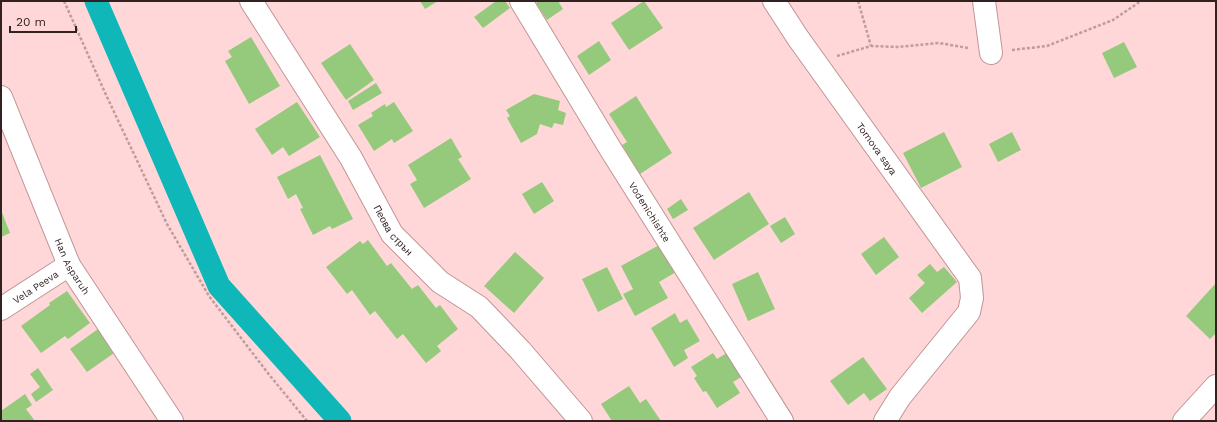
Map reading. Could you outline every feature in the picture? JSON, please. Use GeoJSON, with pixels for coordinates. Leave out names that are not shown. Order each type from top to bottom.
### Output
{"type":"FeatureCollection","features":[{"type":"Feature","properties":{"kind":"street","name":"Пеова стрън"},"geometry":{"type":"LineString","coordinates":[[251,1],[351,158],[392,234],[440,282],[479,307],[520,350],[582,421]]}},
{"type":"Feature","properties":{"kind":"street","name":"Vodenichishte"},"geometry":{"type":"LineString","coordinates":[[521,1],[611,150],[782,421]]}},
{"type":"Feature","properties":{"kind":"street","name":"Tomova saya"},"geometry":{"type":"LineString","coordinates":[[774,1],[798,38],[970,278],[972,298],[969,312],[900,397],[885,421]]}},
{"type":"Feature","properties":{"kind":"street"},"geometry":{"type":"LineString","coordinates":[[984,1],[991,53]]}},
{"type":"Feature","properties":{"kind":"street","name":"Han Asparuh"},"geometry":{"type":"LineString","coordinates":[[2,102],[69,265],[172,421]]}},
{"type":"Feature","properties":{"kind":"street","name":"Vela Peeva"},"geometry":{"type":"LineString","coordinates":[[1,309],[69,265]]}},
{"type":"Feature","properties":{"kind":"street"},"geometry":{"type":"LineString","coordinates":[[1184,421],[1216,386]]}},
{"type":"Feature","properties":{"kind":"path"},"geometry":{"type":"LineString","coordinates":[[64,1],[164,217],[209,296],[267,372],[307,421]]}},
{"type":"Feature","properties":{"kind":"path"},"geometry":{"type":"LineString","coordinates":[[858,1],[871,46]]}},
{"type":"Feature","properties":{"kind":"building"},"geometry":{"type":"Polygon","coordinates":[[[420,1],[438,1],[425,9],[420,1]]]}},
{"type":"Feature","properties":{"kind":"building"},"geometry":{"type":"Polygon","coordinates":[[[496,1],[505,1],[510,8],[483,28],[474,17],[496,1]]]}},
{"type":"Feature","properties":{"kind":"building"},"geometry":{"type":"Polygon","coordinates":[[[539,1],[558,1],[563,9],[547,20],[536,3],[539,1]]]}},
{"type":"Feature","properties":{"kind":"building"},"geometry":{"type":"Polygon","coordinates":[[[644,1],[663,28],[629,50],[611,23],[644,1]]]}},
{"type":"Feature","properties":{"kind":"building"},"geometry":{"type":"Polygon","coordinates":[[[251,37],[280,86],[249,104],[225,61],[232,57],[228,51],[251,37]]]}},
{"type":"Feature","properties":{"kind":"building"},"geometry":{"type":"Polygon","coordinates":[[[599,41],[611,60],[589,75],[577,56],[599,41]]]}},
{"type":"Feature","properties":{"kind":"building"},"geometry":{"type":"Polygon","coordinates":[[[1124,42],[1137,67],[1114,78],[1102,53],[1124,42]]]}},
{"type":"Feature","properties":{"kind":"building"},"geometry":{"type":"Polygon","coordinates":[[[350,44],[374,80],[346,100],[321,63],[350,44]]]}},
{"type":"Feature","properties":{"kind":"building"},"geometry":{"type":"Polygon","coordinates":[[[376,83],[382,93],[353,110],[348,101],[376,83]]]}},
{"type":"Feature","properties":{"kind":"building"},"geometry":{"type":"Polygon","coordinates":[[[534,94],[560,101],[558,110],[566,113],[563,125],[554,123],[552,128],[540,124],[537,134],[521,143],[507,118],[510,116],[506,110],[534,94]]]}},
{"type":"Feature","properties":{"kind":"building"},"geometry":{"type":"Polygon","coordinates":[[[636,96],[672,153],[640,174],[622,145],[627,142],[609,114],[636,96]]]}},
{"type":"Feature","properties":{"kind":"building"},"geometry":{"type":"Polygon","coordinates":[[[297,102],[320,137],[289,156],[283,147],[272,155],[255,129],[297,102]]]}},
{"type":"Feature","properties":{"kind":"building"},"geometry":{"type":"Polygon","coordinates":[[[394,102],[413,131],[394,143],[392,139],[374,151],[358,125],[373,116],[371,113],[385,104],[386,107],[394,102]]]}},
{"type":"Feature","properties":{"kind":"building"},"geometry":{"type":"Polygon","coordinates":[[[944,132],[962,167],[921,188],[903,153],[944,132]]]}},
{"type":"Feature","properties":{"kind":"building"},"geometry":{"type":"Polygon","coordinates":[[[1012,132],[1021,150],[998,162],[989,144],[1012,132]]]}},
{"type":"Feature","properties":{"kind":"building"},"geometry":{"type":"Polygon","coordinates":[[[451,138],[462,157],[458,159],[471,179],[424,208],[410,184],[417,180],[408,165],[451,138]]]}},
{"type":"Feature","properties":{"kind":"building"},"geometry":{"type":"Polygon","coordinates":[[[320,155],[353,219],[332,229],[330,226],[313,235],[300,209],[303,208],[296,194],[288,199],[277,177],[320,155]]]}},
{"type":"Feature","properties":{"kind":"building"},"geometry":{"type":"Polygon","coordinates":[[[542,182],[554,201],[534,214],[522,194],[542,182]]]}},
{"type":"Feature","properties":{"kind":"building"},"geometry":{"type":"Polygon","coordinates":[[[749,192],[769,224],[714,260],[693,228],[749,192]]]}},
{"type":"Feature","properties":{"kind":"building"},"geometry":{"type":"Polygon","coordinates":[[[681,199],[688,210],[673,219],[667,209],[681,199]]]}},
{"type":"Feature","properties":{"kind":"building"},"geometry":{"type":"Polygon","coordinates":[[[1,210],[10,233],[1,237],[1,210]]]}},
{"type":"Feature","properties":{"kind":"building"},"geometry":{"type":"Polygon","coordinates":[[[785,217],[795,234],[781,243],[770,226],[785,217]]]}},
{"type":"Feature","properties":{"kind":"building"},"geometry":{"type":"Polygon","coordinates":[[[884,237],[899,257],[876,275],[861,254],[884,237]]]}},
{"type":"Feature","properties":{"kind":"building"},"geometry":{"type":"Polygon","coordinates":[[[368,240],[387,266],[391,263],[412,289],[418,285],[436,308],[440,305],[458,329],[437,346],[441,351],[426,363],[403,334],[397,339],[375,311],[370,315],[352,290],[347,294],[326,267],[360,241],[363,244],[368,240]]]}},
{"type":"Feature","properties":{"kind":"building"},"geometry":{"type":"Polygon","coordinates":[[[661,244],[676,272],[659,282],[668,298],[635,316],[623,294],[633,289],[621,266],[661,244]]]}},
{"type":"Feature","properties":{"kind":"building"},"geometry":{"type":"Polygon","coordinates":[[[515,252],[544,278],[514,313],[484,286],[515,252]]]}},
{"type":"Feature","properties":{"kind":"building"},"geometry":{"type":"Polygon","coordinates":[[[930,264],[937,272],[944,267],[957,282],[922,313],[909,298],[925,283],[917,275],[930,264]]]}},
{"type":"Feature","properties":{"kind":"building"},"geometry":{"type":"Polygon","coordinates":[[[607,267],[623,299],[598,312],[582,279],[607,267]]]}},
{"type":"Feature","properties":{"kind":"building"},"geometry":{"type":"Polygon","coordinates":[[[758,272],[775,309],[748,321],[732,284],[758,272]]]}},
{"type":"Feature","properties":{"kind":"building"},"geometry":{"type":"Polygon","coordinates":[[[1216,283],[1216,333],[1210,339],[1186,316],[1216,283]]]}},
{"type":"Feature","properties":{"kind":"building"},"geometry":{"type":"Polygon","coordinates":[[[67,291],[90,323],[68,339],[65,336],[41,353],[21,326],[50,305],[49,303],[67,291]]]}},
{"type":"Feature","properties":{"kind":"building"},"geometry":{"type":"Polygon","coordinates":[[[675,313],[680,323],[687,319],[700,341],[684,350],[688,358],[674,367],[651,328],[675,313]]]}},
{"type":"Feature","properties":{"kind":"building"},"geometry":{"type":"Polygon","coordinates":[[[98,329],[114,353],[87,372],[70,349],[98,329]]]}},
{"type":"Feature","properties":{"kind":"building"},"geometry":{"type":"Polygon","coordinates":[[[728,352],[743,376],[733,382],[740,393],[717,408],[706,391],[703,392],[694,378],[697,376],[691,367],[713,353],[717,359],[728,352]]]}},
{"type":"Feature","properties":{"kind":"building"},"geometry":{"type":"Polygon","coordinates":[[[863,357],[887,389],[870,401],[864,393],[848,405],[830,381],[863,357]]]}},
{"type":"Feature","properties":{"kind":"building"},"geometry":{"type":"Polygon","coordinates":[[[38,368],[53,390],[36,402],[31,394],[40,387],[30,374],[38,368]]]}},
{"type":"Feature","properties":{"kind":"building"},"geometry":{"type":"Polygon","coordinates":[[[629,386],[640,403],[646,399],[661,421],[612,421],[601,404],[629,386]]]}},
{"type":"Feature","properties":{"kind":"building"},"geometry":{"type":"Polygon","coordinates":[[[25,394],[32,405],[26,409],[35,421],[1,421],[1,411],[25,394]]]}},
{"type":"Feature","properties":{"kind":"waterway"},"geometry":{"type":"LineString","coordinates":[[96,1],[219,286],[340,421]]}}]}
